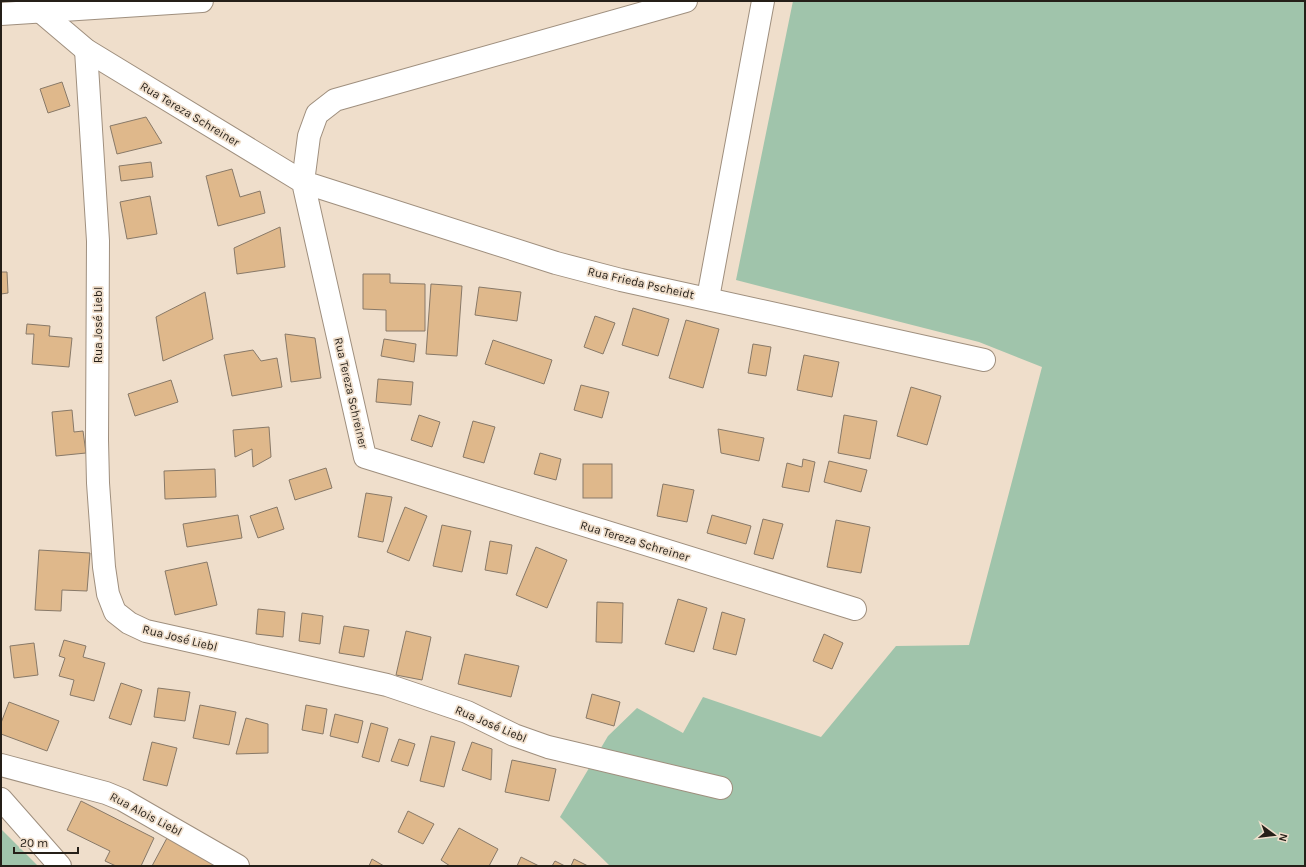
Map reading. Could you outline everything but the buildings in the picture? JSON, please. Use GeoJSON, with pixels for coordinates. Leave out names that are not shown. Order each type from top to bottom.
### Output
{"type":"FeatureCollection","features":[{"type":"Feature","properties":{"kind":"street"},"geometry":{"type":"LineString","coordinates":[[1,14],[136,3],[202,1]]}},
{"type":"Feature","properties":{"kind":"street"},"geometry":{"type":"LineString","coordinates":[[303,182],[309,136],[317,114],[335,100],[686,1]]}},
{"type":"Feature","properties":{"kind":"street"},"geometry":{"type":"LineString","coordinates":[[708,298],[763,1]]}},
{"type":"Feature","properties":{"kind":"street","name":"Rua Tereza Schreiner"},"geometry":{"type":"LineString","coordinates":[[40,11],[86,50],[303,182],[365,457],[855,609]]}},
{"type":"Feature","properties":{"kind":"street","name":"Rua José Liebl"},"geometry":{"type":"LineString","coordinates":[[86,50],[98,248],[98,483],[104,567],[108,594],[115,612],[129,623],[146,631],[387,685],[466,712],[514,735],[548,747],[721,788]]}},
{"type":"Feature","properties":{"kind":"street","name":"Rua Frieda Pscheidt"},"geometry":{"type":"LineString","coordinates":[[303,182],[556,263],[621,280],[984,360]]}},
{"type":"Feature","properties":{"kind":"street","name":"Rua Alois Liebl"},"geometry":{"type":"LineString","coordinates":[[1,765],[106,793],[123,800],[238,866]]}},
{"type":"Feature","properties":{"kind":"street"},"geometry":{"type":"LineString","coordinates":[[1,799],[60,866]]}},
{"type":"Feature","properties":{"kind":"green space"},"geometry":{"type":"Polygon","coordinates":[[[793,1],[1305,1],[1305,866],[610,866],[560,817],[608,736],[637,708],[683,733],[703,697],[821,737],[896,646],[969,645],[1042,367],[979,342],[736,280],[793,1]]]}},
{"type":"Feature","properties":{"kind":"green space"},"geometry":{"type":"Polygon","coordinates":[[[1,829],[38,866],[1,866],[1,829]]]}}]}
